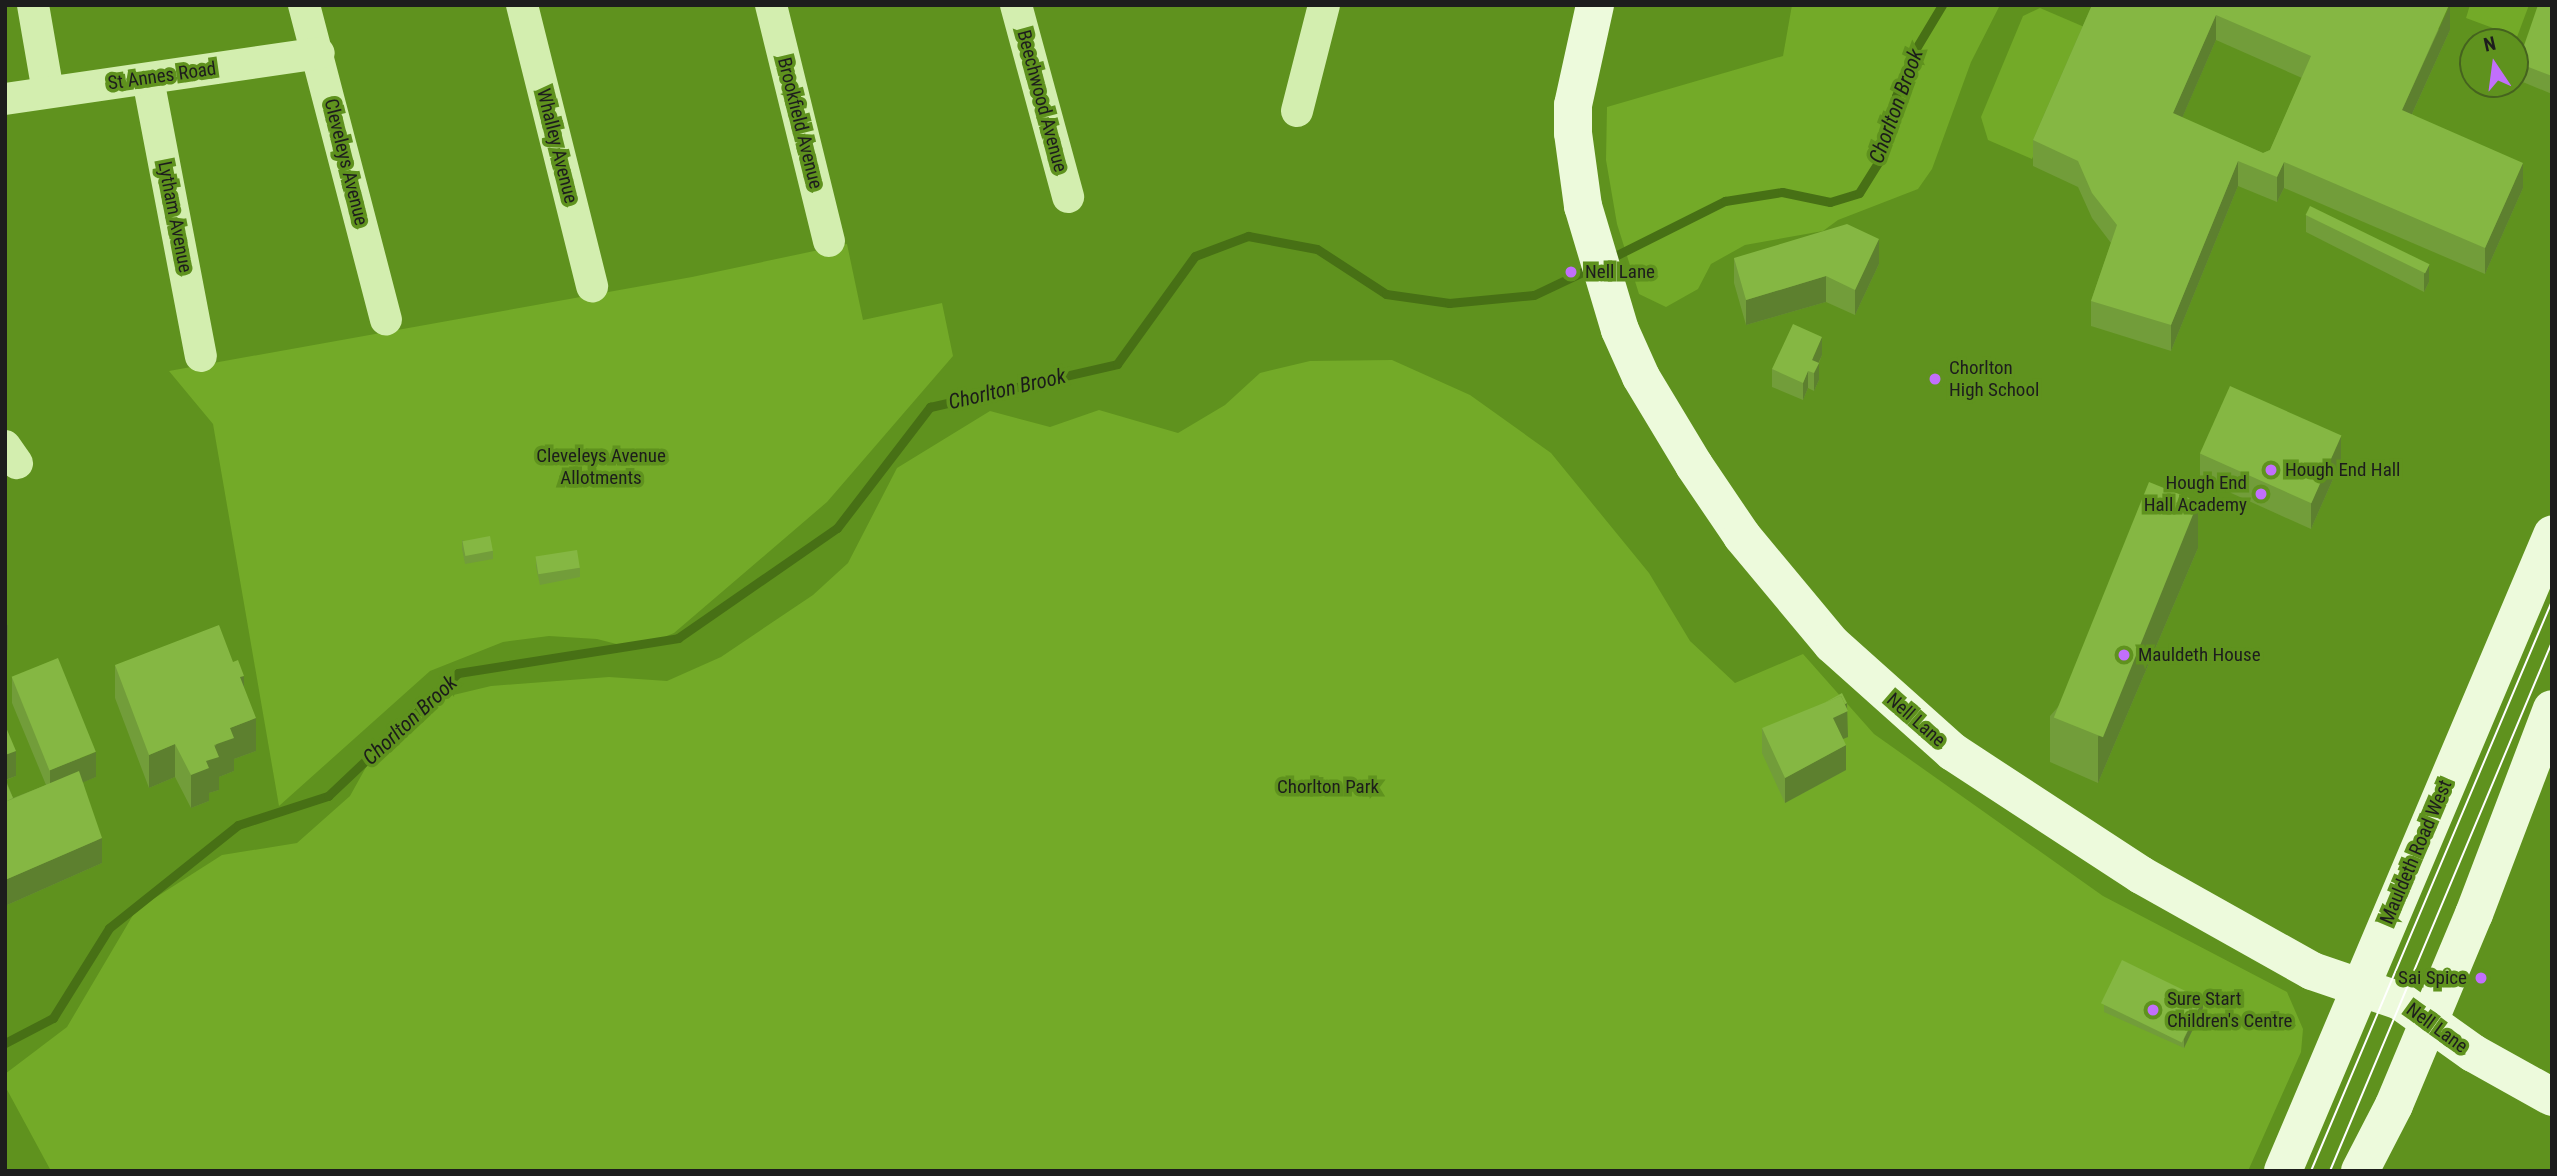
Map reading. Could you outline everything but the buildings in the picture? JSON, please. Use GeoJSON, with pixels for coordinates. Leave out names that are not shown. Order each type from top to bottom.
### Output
{"type":"FeatureCollection","features":[{"type":"Feature","properties":{"kind":"street"},"geometry":{"type":"LineString","coordinates":[[33,5],[48,92]]}},
{"type":"Feature","properties":{"kind":"street","name":"Cleveleys Avenue"},"geometry":{"type":"LineString","coordinates":[[304,5],[319,53],[386,320]]}},
{"type":"Feature","properties":{"kind":"street","name":"Whalley Avenue"},"geometry":{"type":"LineString","coordinates":[[522,5],[592,286]]}},
{"type":"Feature","properties":{"kind":"street","name":"Brookfield Avenue"},"geometry":{"type":"LineString","coordinates":[[771,5],[829,241]]}},
{"type":"Feature","properties":{"kind":"street","name":"Beechwood Avenue"},"geometry":{"type":"LineString","coordinates":[[1016,5],[1068,197]]}},
{"type":"Feature","properties":{"kind":"street"},"geometry":{"type":"LineString","coordinates":[[1297,111],[1324,5]]}},
{"type":"Feature","properties":{"kind":"street","name":"Nell Lane"},"geometry":{"type":"LineString","coordinates":[[1595,5],[1573,105],[1573,132],[1583,206],[1600,267],[1641,377],[1668,424],[1742,536],[1832,644],[1953,752],[2039,810],[2280,955],[2400,1001],[2473,1053],[2552,1097]]}},
{"type":"Feature","properties":{"kind":"street","name":"St Annes Road"},"geometry":{"type":"LineString","coordinates":[[5,99],[319,53]]}},
{"type":"Feature","properties":{"kind":"street","name":"Lytham Avenue"},"geometry":{"type":"LineString","coordinates":[[148,79],[201,356]]}},
{"type":"Feature","properties":{"kind":"street","name":"Mauldeth Road West"},"geometry":{"type":"LineString","coordinates":[[2283,1171],[2358,986],[2552,535]]}},
{"type":"Feature","properties":{"kind":"street"},"geometry":{"type":"LineString","coordinates":[[2360,1171],[2394,1105],[2474,914],[2552,709]]}},
{"type":"Feature","properties":{"kind":"green space"},"geometry":{"type":"Polygon","coordinates":[[[1792,5],[2000,5],[1971,62],[1932,169],[1918,189],[1838,220],[1823,231],[1745,245],[1711,264],[1698,289],[1666,307],[1639,294],[1617,224],[1606,160],[1607,107],[1783,56],[1792,5]]]}},
{"type":"Feature","properties":{"kind":"green space"},"geometry":{"type":"Polygon","coordinates":[[[2470,5],[2529,5],[2520,28],[2493,28],[2466,18],[2470,5]]]}},
{"type":"Feature","properties":{"kind":"green space"},"geometry":{"type":"Polygon","coordinates":[[[2040,8],[2089,29],[2032,159],[1988,140],[1981,117],[2023,16],[2040,8]]]}},
{"type":"Feature","properties":{"kind":"green space","name":"Cleveleys Avenue Allotments"},"geometry":{"type":"Polygon","coordinates":[[[847,244],[863,320],[942,303],[953,356],[827,502],[674,633],[636,649],[597,639],[549,636],[503,642],[430,671],[279,806],[213,424],[169,371],[692,277],[847,244]]]}},
{"type":"Feature","properties":{"kind":"green space","name":"Chorlton Park"},"geometry":{"type":"Polygon","coordinates":[[[1392,360],[1470,395],[1551,453],[1649,573],[1690,641],[1735,683],[1803,654],[1874,734],[2103,896],[2287,992],[2303,1029],[2301,1052],[2248,1171],[51,1171],[5,1086],[5,1074],[67,1027],[136,910],[222,855],[297,843],[350,796],[380,742],[420,703],[491,686],[609,677],[667,681],[721,657],[813,595],[848,563],[897,468],[990,411],[1050,427],[1099,410],[1178,433],[1225,405],[1260,373],[1310,361],[1392,360]]]}},
{"type":"Feature","properties":{"kind":"waterway","name":"Chorlton Brook"},"geometry":{"type":"LineString","coordinates":[[1609,259],[1725,201],[1782,192],[1830,202],[1859,193],[1880,159],[1896,96],[1915,50],[1942,5]]}},
{"type":"Feature","properties":{"kind":"waterway","name":"Chorlton Brook"},"geometry":{"type":"LineString","coordinates":[[5,1043],[53,1018],[109,928],[238,825],[328,796],[458,673],[678,638],[837,528],[930,407],[1117,364],[1195,256],[1248,236],[1317,249],[1386,294],[1449,303],[1534,295],[1593,267]]}},
{"type":"Feature","properties":{"kind":"tram line"},"geometry":{"type":"LineString","coordinates":[[2311,1171],[2552,601]]}},
{"type":"Feature","properties":{"kind":"tram line"},"geometry":{"type":"LineString","coordinates":[[2330,1171],[2552,642]]}},
{"type":"Feature","properties":{"kind":"place","name":"Nell Lane"},"geometry":{"type":"Point","coordinates":[1571,272]}},
{"type":"Feature","properties":{"kind":"place","name":"Chorlton High School"},"geometry":{"type":"Point","coordinates":[1935,379]}},
{"type":"Feature","properties":{"kind":"place","name":"Hough End Hall"},"geometry":{"type":"Point","coordinates":[2271,470]}},
{"type":"Feature","properties":{"kind":"place","name":"Hough End Hall Academy"},"geometry":{"type":"Point","coordinates":[2261,494]}},
{"type":"Feature","properties":{"kind":"place","name":"Mauldeth House"},"geometry":{"type":"Point","coordinates":[2124,655]}},
{"type":"Feature","properties":{"kind":"place","name":"Sai Spice"},"geometry":{"type":"Point","coordinates":[2481,978]}},
{"type":"Feature","properties":{"kind":"place","name":"Sure Start Children's Centre"},"geometry":{"type":"Point","coordinates":[2153,1010]}}]}
